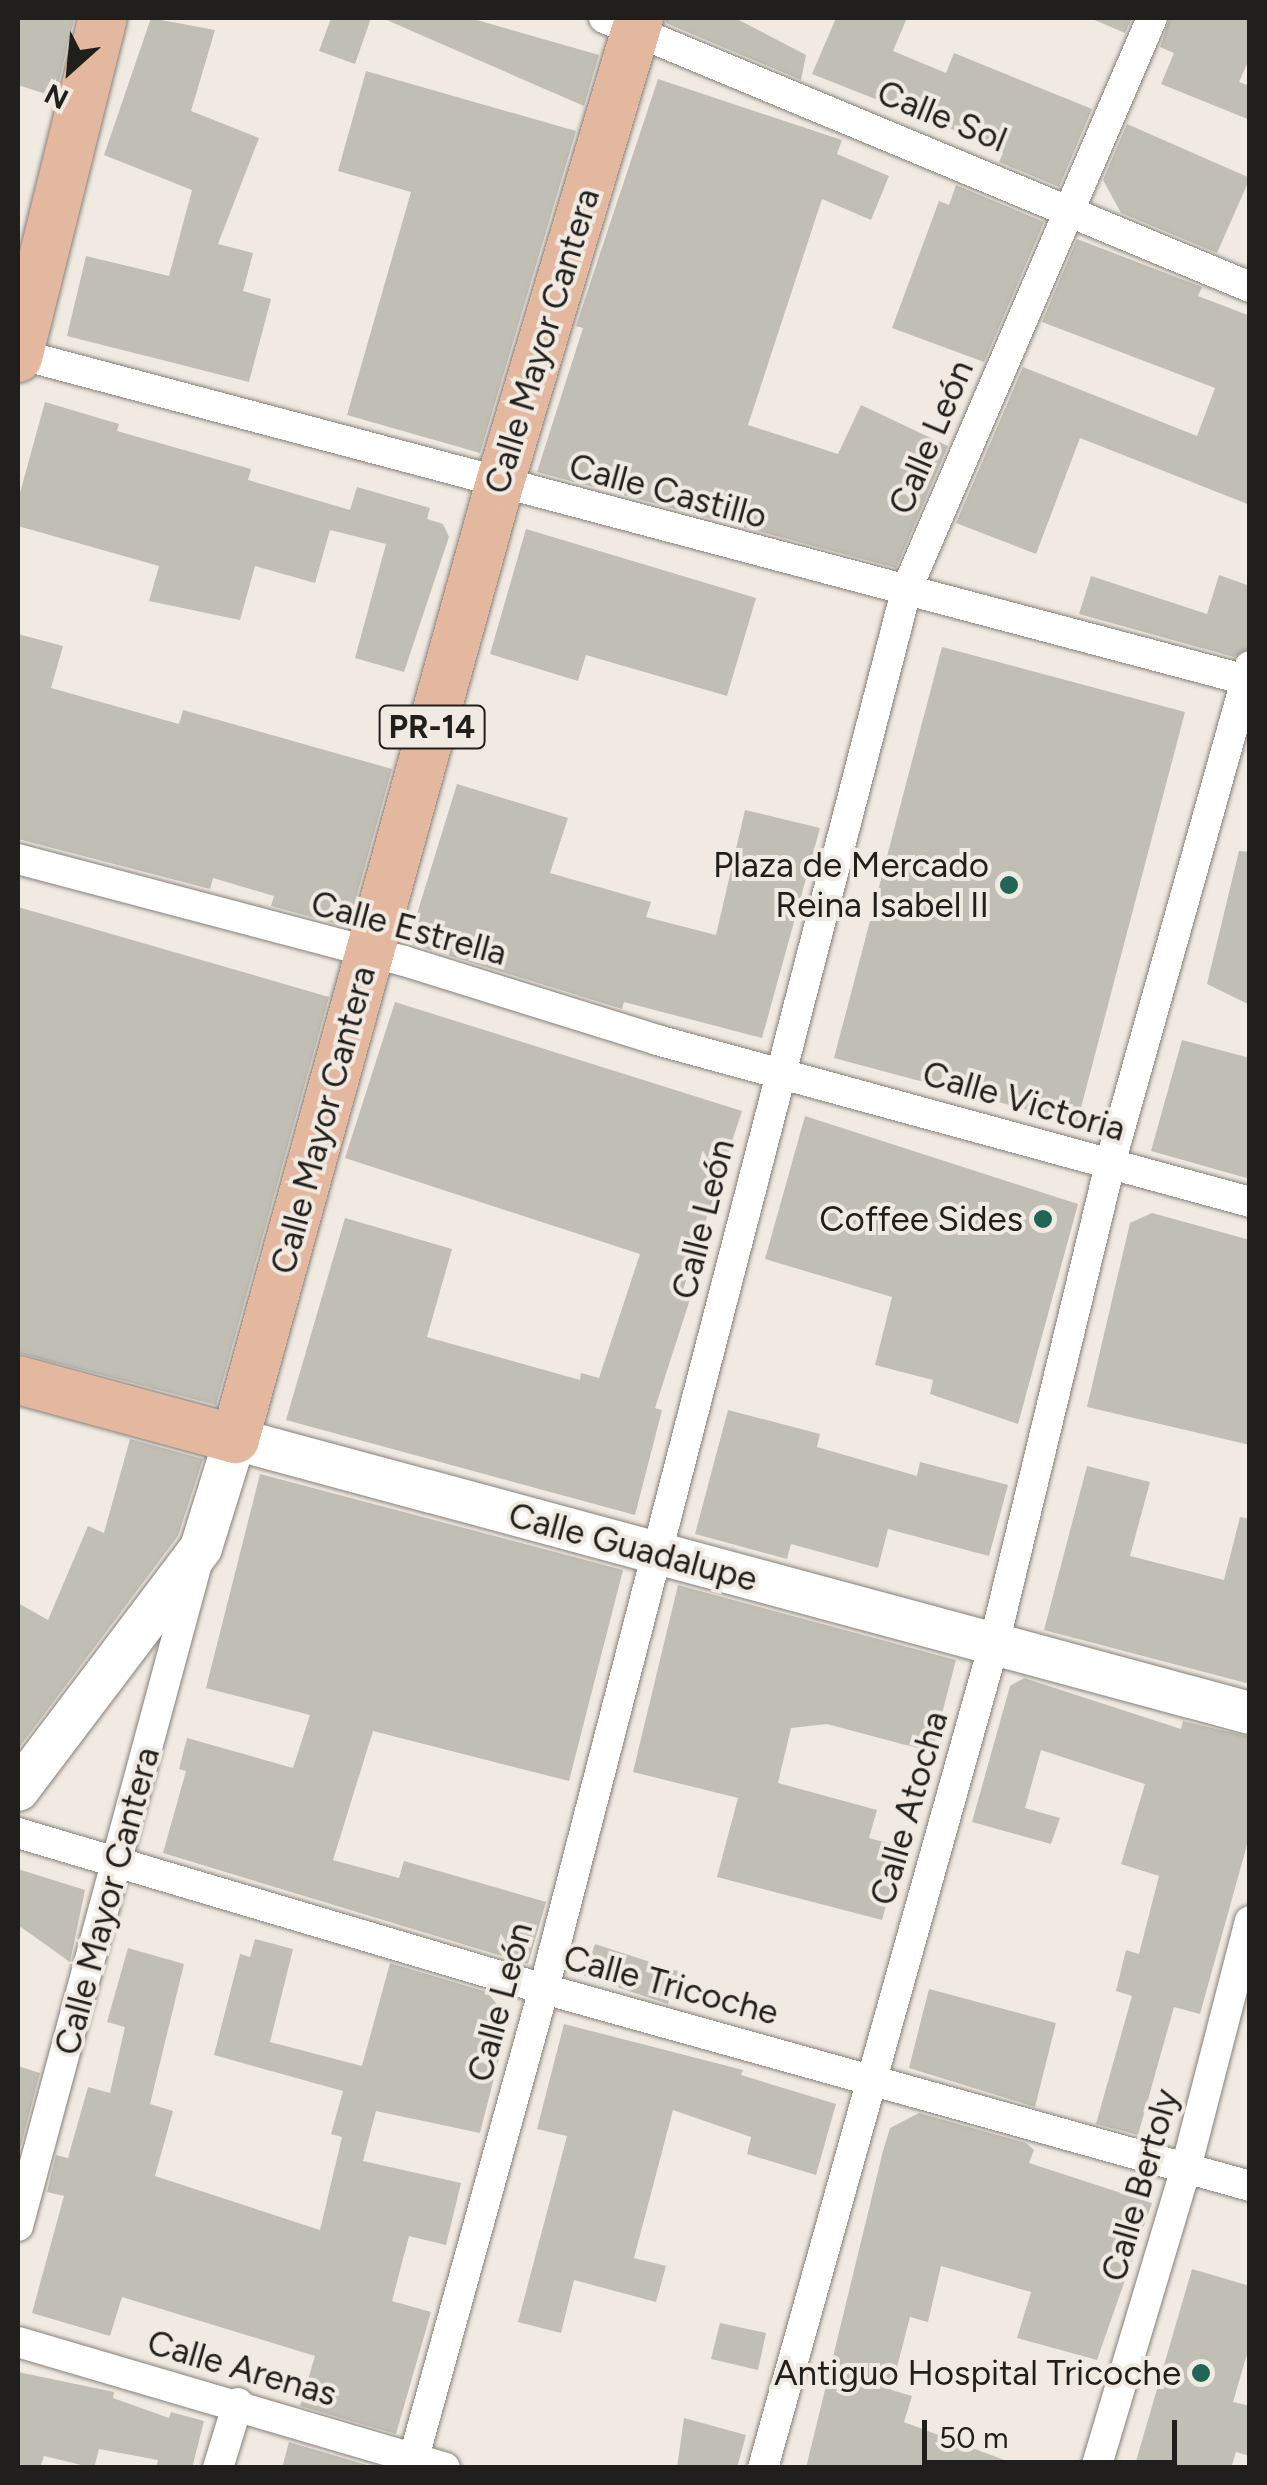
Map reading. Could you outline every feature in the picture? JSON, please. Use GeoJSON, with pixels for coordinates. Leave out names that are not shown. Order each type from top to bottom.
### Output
{"type":"FeatureCollection","features":[{"type":"Feature","properties":{"kind":"main road"},"geometry":{"type":"LineString","coordinates":[[18,355],[103,18]]}},
{"type":"Feature","properties":{"kind":"main road","name":"Calle Mayor Cantera"},"geometry":{"type":"LineString","coordinates":[[236,1439],[626,22]]}},
{"type":"Feature","properties":{"kind":"main road","name":"Calle Guadalupe"},"geometry":{"type":"LineString","coordinates":[[18,1380],[236,1439]]}},
{"type":"Feature","properties":{"kind":"street","name":"Calle León"},"geometry":{"type":"LineString","coordinates":[[412,2463],[544,1989],[906,591],[1152,18]]}},
{"type":"Feature","properties":{"kind":"street","name":"Calle Sol"},"geometry":{"type":"LineString","coordinates":[[626,22],[1250,287]]}},
{"type":"Feature","properties":{"kind":"street","name":"Calle Castillo"},"geometry":{"type":"LineString","coordinates":[[18,355],[499,486],[1248,675]]}},
{"type":"Feature","properties":{"kind":"street","name":"Calle Atocha"},"geometry":{"type":"LineString","coordinates":[[763,2468],[994,1644],[1110,1164],[1248,675]]}},
{"type":"Feature","properties":{"kind":"street","name":"Calle Estrella"},"geometry":{"type":"LineString","coordinates":[[18,859],[368,956],[404,961],[779,1072]]}},
{"type":"Feature","properties":{"kind":"street","name":"Calle Victoria"},"geometry":{"type":"LineString","coordinates":[[779,1072],[1250,1202]]}},
{"type":"Feature","properties":{"kind":"street","name":"Calle Mayor Cantera"},"geometry":{"type":"LineString","coordinates":[[18,2226],[201,1548],[236,1439]]}},
{"type":"Feature","properties":{"kind":"street","name":"Calle Guadalupe"},"geometry":{"type":"LineString","coordinates":[[236,1439],[1250,1713]]}},
{"type":"Feature","properties":{"kind":"street"},"geometry":{"type":"LineString","coordinates":[[18,1790],[201,1548]]}},
{"type":"Feature","properties":{"kind":"street","name":"Calle Tricoche"},"geometry":{"type":"LineString","coordinates":[[18,1832],[544,1989],[1250,2186]]}},
{"type":"Feature","properties":{"kind":"street","name":"Calle Bertoly"},"geometry":{"type":"LineString","coordinates":[[1096,2468],[1186,2168],[1250,1922]]}},
{"type":"Feature","properties":{"kind":"street","name":"Calle Arenas"},"geometry":{"type":"LineString","coordinates":[[18,2342],[238,2404],[412,2463],[445,2468]]}},
{"type":"Feature","properties":{"kind":"street"},"geometry":{"type":"LineString","coordinates":[[218,2468],[238,2404]]}},
{"type":"Feature","properties":{"kind":"building"},"geometry":{"type":"Polygon","coordinates":[[[18,18],[74,20],[55,97],[18,85],[18,18]]]}},
{"type":"Feature","properties":{"kind":"building"},"geometry":{"type":"Polygon","coordinates":[[[151,18],[215,30],[191,111],[259,138],[218,244],[253,253],[243,291],[271,299],[249,382],[67,336],[86,256],[169,276],[192,190],[104,155],[151,18]]]}},
{"type":"Feature","properties":{"kind":"building"},"geometry":{"type":"Polygon","coordinates":[[[331,18],[371,18],[355,64],[319,51],[331,18]]]}},
{"type":"Feature","properties":{"kind":"building"},"geometry":{"type":"Polygon","coordinates":[[[382,18],[470,18],[599,55],[584,106],[382,18]]]}},
{"type":"Feature","properties":{"kind":"building"},"geometry":{"type":"Polygon","coordinates":[[[666,18],[735,18],[806,55],[801,80],[666,23],[666,18]]]}},
{"type":"Feature","properties":{"kind":"building"},"geometry":{"type":"Polygon","coordinates":[[[836,18],[907,18],[893,51],[946,73],[954,53],[1092,109],[1059,187],[999,162],[1003,153],[974,138],[812,74],[836,18]]]}},
{"type":"Feature","properties":{"kind":"building"},"geometry":{"type":"Polygon","coordinates":[[[1090,18],[1132,18],[1125,33],[1090,18]]]}},
{"type":"Feature","properties":{"kind":"building"},"geometry":{"type":"Polygon","coordinates":[[[1170,18],[1250,18],[1250,57],[1239,82],[1250,86],[1250,120],[1161,84],[1174,53],[1160,47],[1170,18]]]}},
{"type":"Feature","properties":{"kind":"building"},"geometry":{"type":"Polygon","coordinates":[[[366,71],[576,131],[480,453],[347,415],[411,192],[338,171],[366,71]]]}},
{"type":"Feature","properties":{"kind":"building"},"geometry":{"type":"Polygon","coordinates":[[[658,79],[842,140],[837,154],[889,176],[871,220],[822,199],[748,425],[838,454],[861,405],[948,446],[896,568],[537,472],[583,328],[576,326],[658,79]]]}},
{"type":"Feature","properties":{"kind":"building"},"geometry":{"type":"Polygon","coordinates":[[[1127,124],[1250,178],[1217,253],[1121,213],[1103,180],[1127,124]]]}},
{"type":"Feature","properties":{"kind":"building"},"geometry":{"type":"Polygon","coordinates":[[[956,185],[1044,222],[984,362],[892,328],[939,201],[949,205],[956,185]]]}},
{"type":"Feature","properties":{"kind":"building"},"geometry":{"type":"Polygon","coordinates":[[[1077,239],[1202,287],[1198,296],[1250,316],[1250,505],[1080,438],[1036,554],[956,523],[1023,367],[1197,436],[1215,388],[1042,322],[1077,239]]]}},
{"type":"Feature","properties":{"kind":"building"},"geometry":{"type":"Polygon","coordinates":[[[45,402],[119,424],[117,431],[251,469],[248,480],[350,510],[357,487],[430,508],[427,519],[443,524],[449,537],[404,672],[355,658],[386,544],[330,530],[315,583],[255,566],[240,620],[149,601],[159,566],[18,526],[18,500],[45,402]]]}},
{"type":"Feature","properties":{"kind":"building"},"geometry":{"type":"Polygon","coordinates":[[[526,529],[756,598],[727,696],[586,655],[578,681],[490,654],[526,529]]]}},
{"type":"Feature","properties":{"kind":"building"},"geometry":{"type":"Polygon","coordinates":[[[1219,575],[1250,586],[1250,648],[1234,657],[1079,614],[1091,576],[1207,614],[1219,575]]]}},
{"type":"Feature","properties":{"kind":"building"},"geometry":{"type":"Polygon","coordinates":[[[18,634],[63,646],[51,688],[179,724],[183,710],[392,769],[348,927],[271,906],[274,896],[213,878],[210,889],[18,839],[18,634]]]}},
{"type":"Feature","properties":{"kind":"building","name":"Plaza de Mercado Reina Isabel II"},"geometry":{"type":"Polygon","coordinates":[[[942,647],[1185,712],[1077,1123],[834,1058],[942,647]]]}},
{"type":"Feature","properties":{"kind":"building"},"geometry":{"type":"Polygon","coordinates":[[[457,784],[568,818],[550,873],[651,902],[646,917],[716,935],[745,810],[820,828],[762,1038],[624,1002],[622,1009],[408,943],[457,784]]]}},
{"type":"Feature","properties":{"kind":"building"},"geometry":{"type":"Polygon","coordinates":[[[1239,851],[1250,852],[1250,1005],[1207,984],[1239,851]]]}},
{"type":"Feature","properties":{"kind":"building"},"geometry":{"type":"Polygon","coordinates":[[[18,907],[329,997],[216,1405],[18,1353],[18,907]]]}},
{"type":"Feature","properties":{"kind":"building"},"geometry":{"type":"Polygon","coordinates":[[[395,1002],[742,1111],[683,1290],[692,1293],[655,1408],[662,1410],[635,1515],[286,1420],[345,1218],[452,1249],[427,1337],[580,1380],[581,1373],[599,1378],[640,1254],[345,1158],[395,1002]]]}},
{"type":"Feature","properties":{"kind":"building"},"geometry":{"type":"Polygon","coordinates":[[[1182,1040],[1250,1058],[1250,1179],[1151,1151],[1182,1040]]]}},
{"type":"Feature","properties":{"kind":"building"},"geometry":{"type":"Polygon","coordinates":[[[805,1116],[1078,1204],[1018,1424],[930,1394],[933,1380],[875,1365],[892,1297],[765,1259],[805,1116]]]}},
{"type":"Feature","properties":{"kind":"building"},"geometry":{"type":"Polygon","coordinates":[[[1152,1213],[1250,1240],[1250,1445],[1087,1407],[1130,1223],[1152,1213]]]}},
{"type":"Feature","properties":{"kind":"building"},"geometry":{"type":"Polygon","coordinates":[[[728,1410],[820,1434],[817,1447],[917,1476],[920,1462],[1008,1485],[989,1556],[888,1529],[878,1568],[791,1544],[787,1559],[695,1534],[728,1410]]]}},
{"type":"Feature","properties":{"kind":"building"},"geometry":{"type":"Polygon","coordinates":[[[130,1439],[203,1459],[178,1536],[18,1749],[18,1603],[48,1620],[88,1526],[104,1533],[130,1439]]]}},
{"type":"Feature","properties":{"kind":"building"},"geometry":{"type":"Polygon","coordinates":[[[1087,1466],[1150,1482],[1130,1556],[1224,1580],[1240,1517],[1250,1519],[1250,1684],[1044,1630],[1087,1466]]]}},
{"type":"Feature","properties":{"kind":"building"},"geometry":{"type":"Polygon","coordinates":[[[260,1474],[623,1570],[569,1781],[373,1731],[333,1860],[399,1878],[404,1861],[546,1902],[528,1964],[163,1853],[186,1771],[179,1769],[187,1738],[293,1768],[310,1715],[206,1688],[260,1474]]]}},
{"type":"Feature","properties":{"kind":"building"},"geometry":{"type":"Polygon","coordinates":[[[678,1585],[956,1660],[932,1752],[827,1724],[791,1728],[778,1783],[877,1810],[869,1838],[902,1847],[882,1920],[717,1877],[738,1798],[633,1772],[678,1585]]]}},
{"type":"Feature","properties":{"kind":"building"},"geometry":{"type":"Polygon","coordinates":[[[1024,1678],[1181,1729],[1183,1721],[1250,1737],[1250,1834],[1200,2014],[1174,2007],[1138,2135],[1096,2124],[1132,1996],[1116,1991],[1126,1950],[1139,1954],[1159,1876],[1121,1864],[1145,1784],[1041,1750],[1025,1808],[1060,1818],[1051,1844],[972,1822],[1010,1686],[1024,1678]]]}},
{"type":"Feature","properties":{"kind":"building"},"geometry":{"type":"Polygon","coordinates":[[[18,1869],[85,1890],[70,1962],[18,1925],[18,1869]]]}},
{"type":"Feature","properties":{"kind":"building"},"geometry":{"type":"Polygon","coordinates":[[[255,1939],[293,1949],[270,2042],[362,2066],[390,1963],[487,1992],[509,2019],[480,2133],[376,2111],[363,2161],[461,2183],[446,2245],[409,2236],[392,2301],[431,2312],[396,2434],[300,2406],[315,2356],[122,2297],[110,2336],[32,2313],[64,2196],[47,2192],[56,2155],[68,2158],[88,2087],[110,2093],[125,2027],[107,2022],[128,1948],[184,1964],[150,2104],[173,2111],[155,2176],[320,2230],[342,2137],[331,2134],[343,2091],[214,2055],[240,1954],[250,1957],[255,1939]]]}},
{"type":"Feature","properties":{"kind":"building"},"geometry":{"type":"Polygon","coordinates":[[[595,1944],[678,1971],[668,2004],[584,1976],[595,1944]]]}},
{"type":"Feature","properties":{"kind":"building"},"geometry":{"type":"Polygon","coordinates":[[[929,1989],[1056,2023],[1035,2107],[909,2068],[929,1989]]]}},
{"type":"Feature","properties":{"kind":"building"},"geometry":{"type":"Polygon","coordinates":[[[564,2024],[743,2070],[741,2075],[836,2104],[816,2175],[747,2154],[751,2137],[673,2110],[634,2258],[666,2266],[656,2302],[574,2280],[561,2333],[518,2322],[567,2136],[537,2129],[564,2024]]]}},
{"type":"Feature","properties":{"kind":"building"},"geometry":{"type":"Polygon","coordinates":[[[18,2066],[40,2073],[18,2156],[18,2066]]]}},
{"type":"Feature","properties":{"kind":"building"},"geometry":{"type":"Polygon","coordinates":[[[919,2113],[1026,2143],[1034,2150],[1029,2163],[1152,2203],[1097,2360],[1017,2338],[1031,2292],[941,2266],[928,2322],[910,2317],[891,2390],[912,2396],[904,2422],[1025,2468],[806,2468],[890,2128],[919,2113]]]}},
{"type":"Feature","properties":{"kind":"building","name":"Antiguo Hospital Tricoche"},"geometry":{"type":"Polygon","coordinates":[[[1192,2269],[1250,2286],[1250,2344],[1233,2402],[1250,2406],[1250,2456],[1236,2452],[1231,2468],[1134,2468],[1192,2269]]]}},
{"type":"Feature","properties":{"kind":"building"},"geometry":{"type":"Polygon","coordinates":[[[720,2323],[766,2333],[758,2370],[711,2359],[720,2323]]]}},
{"type":"Feature","properties":{"kind":"building"},"geometry":{"type":"Polygon","coordinates":[[[18,2372],[114,2392],[113,2398],[169,2418],[171,2412],[204,2421],[192,2468],[156,2468],[158,2460],[99,2449],[94,2468],[44,2456],[40,2468],[18,2468],[18,2372]]]}},
{"type":"Feature","properties":{"kind":"building"},"geometry":{"type":"Polygon","coordinates":[[[684,2418],[746,2435],[737,2468],[677,2468],[684,2418]]]}},
{"type":"Feature","properties":{"kind":"building"},"geometry":{"type":"Polygon","coordinates":[[[289,2442],[377,2468],[282,2468],[289,2442]]]}},
{"type":"Feature","properties":{"kind":"place","name":"Plaza de Mercado Reina Isabel II"},"geometry":{"type":"Point","coordinates":[1009,885]}},
{"type":"Feature","properties":{"kind":"place","name":"Coffee Sides"},"geometry":{"type":"Point","coordinates":[1043,1219]}},
{"type":"Feature","properties":{"kind":"place","name":"Antiguo Hospital Tricoche"},"geometry":{"type":"Point","coordinates":[1201,2373]}}]}
